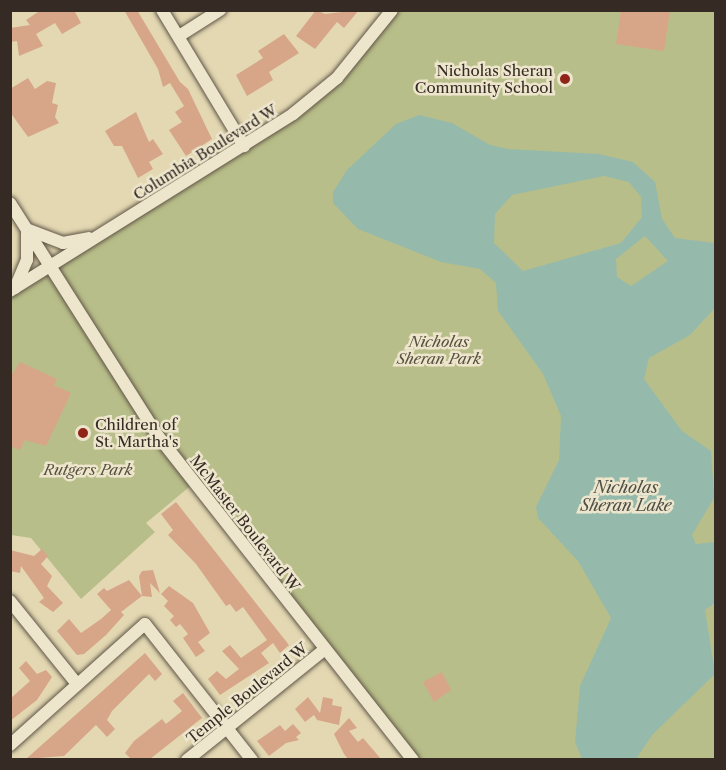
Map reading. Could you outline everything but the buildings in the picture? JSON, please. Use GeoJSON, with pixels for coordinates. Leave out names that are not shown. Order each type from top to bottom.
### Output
{"type":"FeatureCollection","features":[{"type":"Feature","properties":{"kind":"street"},"geometry":{"type":"LineString","coordinates":[[162,10],[244,146]]}},
{"type":"Feature","properties":{"kind":"street"},"geometry":{"type":"LineString","coordinates":[[178,36],[220,10]]}},
{"type":"Feature","properties":{"kind":"street","name":"Columbia Boulevard W"},"geometry":{"type":"LineString","coordinates":[[12,290],[244,146],[337,78],[392,10]]}},
{"type":"Feature","properties":{"kind":"street","name":"McMaster Boulevard W"},"geometry":{"type":"LineString","coordinates":[[10,203],[158,436],[413,759]]}},
{"type":"Feature","properties":{"kind":"street"},"geometry":{"type":"LineString","coordinates":[[12,290],[27,260],[27,229],[63,243],[104,232]]}},
{"type":"Feature","properties":{"kind":"street"},"geometry":{"type":"LineString","coordinates":[[10,601],[76,684]]}},
{"type":"Feature","properties":{"kind":"street"},"geometry":{"type":"LineString","coordinates":[[10,745],[145,624],[252,759]]}},
{"type":"Feature","properties":{"kind":"street","name":"Temple Boulevard W"},"geometry":{"type":"LineString","coordinates":[[187,759],[325,649]]}},
{"type":"Feature","properties":{"kind":"green space","name":"Nicholas Sheran Park"},"geometry":{"type":"Polygon","coordinates":[[[392,11],[715,11],[715,759],[413,759],[194,483],[146,523],[155,532],[81,599],[31,538],[11,535],[11,291],[319,94],[392,11]]]}},
{"type":"Feature","properties":{"kind":"water","name":"Nicholas Sheran Lake"},"geometry":{"type":"Polygon","coordinates":[[[419,115],[452,123],[490,145],[508,149],[599,154],[633,162],[655,182],[662,219],[675,238],[715,243],[715,308],[690,335],[649,358],[644,379],[682,431],[711,451],[714,498],[692,535],[696,544],[715,542],[715,603],[705,610],[715,674],[653,734],[636,759],[582,759],[575,742],[580,686],[611,618],[578,561],[538,518],[536,507],[559,460],[561,416],[543,374],[498,311],[496,283],[480,269],[441,262],[358,229],[333,203],[333,192],[347,170],[396,124],[419,115]],[[604,176],[512,195],[495,214],[494,243],[523,271],[621,243],[642,217],[641,197],[629,182],[604,176]],[[645,236],[616,259],[617,277],[631,286],[668,261],[645,236]]]}},
{"type":"Feature","properties":{"kind":"place","name":"Nicholas Sheran Community School"},"geometry":{"type":"Point","coordinates":[565,79]}},
{"type":"Feature","properties":{"kind":"place","name":"Children of St. Martha's"},"geometry":{"type":"Point","coordinates":[83,433]}},
{"type":"Feature","properties":{"kind":"park label","name":"Rutgers Park"},"geometry":{"type":"Point","coordinates":[88,470]}}]}
